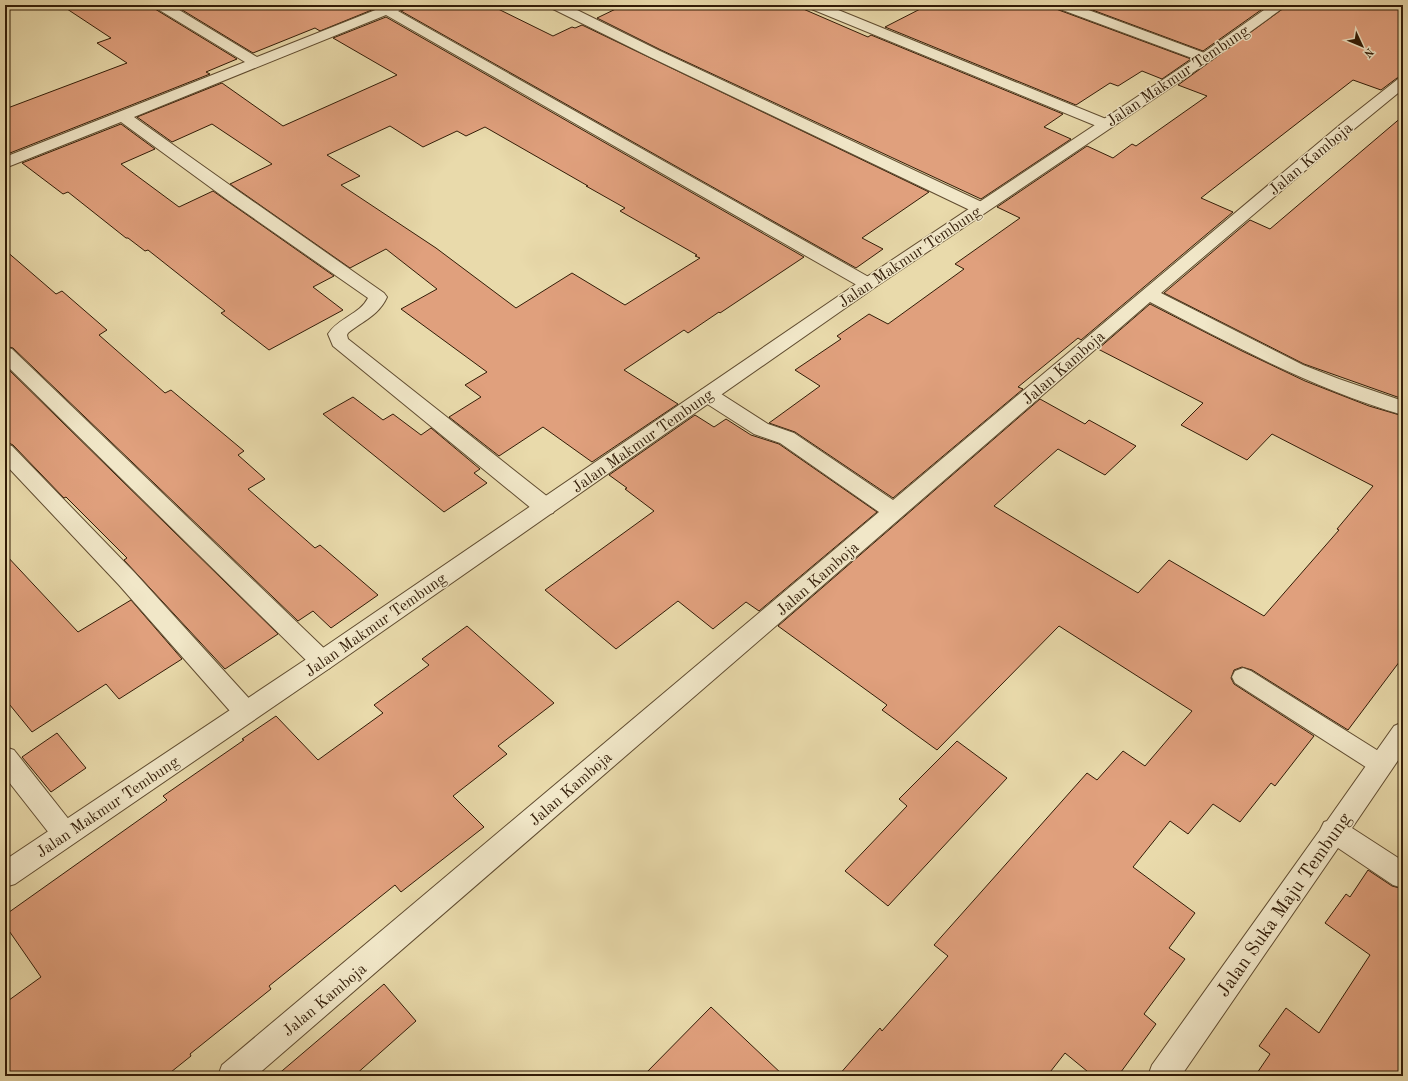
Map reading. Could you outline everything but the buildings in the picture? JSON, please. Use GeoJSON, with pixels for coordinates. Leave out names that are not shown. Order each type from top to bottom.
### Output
{"type":"FeatureCollection","features":[{"type":"Feature","properties":{"kind":"street"},"geometry":{"type":"LineString","coordinates":[[161,5],[255,62]]}},
{"type":"Feature","properties":{"kind":"street"},"geometry":{"type":"LineString","coordinates":[[556,5],[655,54],[980,208]]}},
{"type":"Feature","properties":{"kind":"street"},"geometry":{"type":"LineString","coordinates":[[814,5],[1105,124]]}},
{"type":"Feature","properties":{"kind":"street"},"geometry":{"type":"LineString","coordinates":[[1062,5],[1205,58]]}},
{"type":"Feature","properties":{"kind":"street","name":"Jalan Makmur Tembung"},"geometry":{"type":"LineString","coordinates":[[5,875],[322,661],[868,284],[1205,58],[1280,5]]}},
{"type":"Feature","properties":{"kind":"street"},"geometry":{"type":"LineString","coordinates":[[5,163],[255,62],[394,8],[868,284]]}},
{"type":"Feature","properties":{"kind":"street","name":"Jalan Kamboja"},"geometry":{"type":"LineString","coordinates":[[233,1076],[1148,294],[1403,82]]}},
{"type":"Feature","properties":{"kind":"street"},"geometry":{"type":"LineString","coordinates":[[123,116],[235,197],[378,297],[372,308],[342,327],[337,334],[340,342],[546,507]]}},
{"type":"Feature","properties":{"kind":"street"},"geometry":{"type":"LineString","coordinates":[[1148,294],[1308,374],[1403,408]]}},
{"type":"Feature","properties":{"kind":"street"},"geometry":{"type":"LineString","coordinates":[[5,353],[322,661]]}},
{"type":"Feature","properties":{"kind":"street"},"geometry":{"type":"LineString","coordinates":[[708,395],[761,429],[787,438],[894,511]]}},
{"type":"Feature","properties":{"kind":"street"},"geometry":{"type":"LineString","coordinates":[[5,450],[127,579],[246,712]]}},
{"type":"Feature","properties":{"kind":"street","name":"Jalan Suka Maju Tembung"},"geometry":{"type":"LineString","coordinates":[[1163,1076],[1403,733]]}},
{"type":"Feature","properties":{"kind":"street"},"geometry":{"type":"LineString","coordinates":[[5,758],[65,834]]}},
{"type":"Feature","properties":{"kind":"street"},"geometry":{"type":"LineString","coordinates":[[1334,830],[1403,876]]}},
{"type":"Feature","properties":{"kind":"lane"},"geometry":{"type":"LineString","coordinates":[[1243,677],[1380,764]]}}]}
